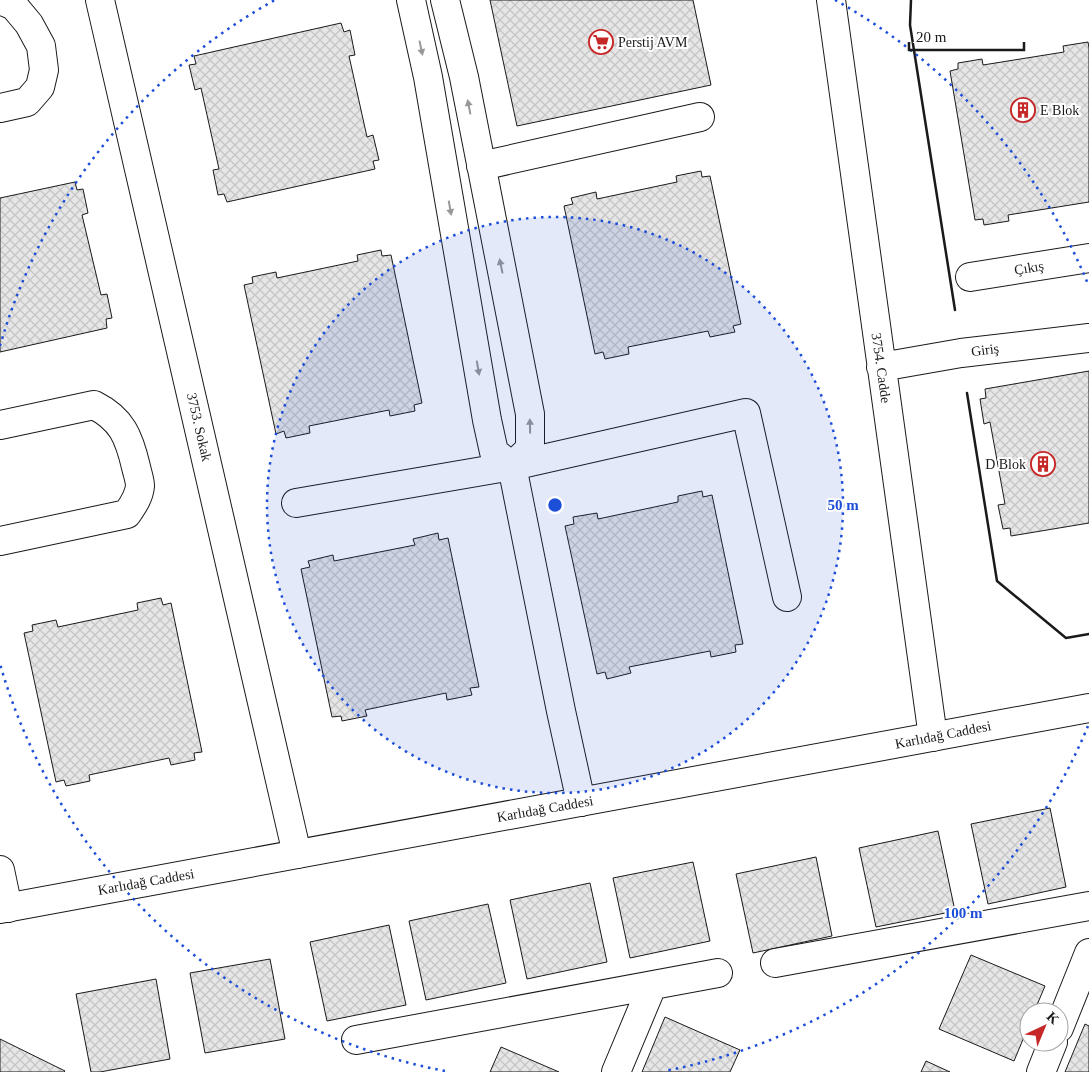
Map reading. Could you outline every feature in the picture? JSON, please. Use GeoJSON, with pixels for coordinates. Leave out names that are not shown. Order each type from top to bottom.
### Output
{"type":"FeatureCollection","features":[{"type":"Feature","properties":{"kind":"street"},"geometry":{"type":"LineString","coordinates":[[0,0],[14,6],[29,24],[41,46],[44,70],[40,87],[27,102],[0,108]]}},
{"type":"Feature","properties":{"kind":"street","name":"3753. Sokak"},"geometry":{"type":"LineString","coordinates":[[100,0],[297,854]]}},
{"type":"Feature","properties":{"kind":"street"},"geometry":{"type":"LineString","coordinates":[[411,0],[428,77],[486,420],[494,452],[512,466],[560,711],[581,802]]}},
{"type":"Feature","properties":{"kind":"street"},"geometry":{"type":"LineString","coordinates":[[445,0],[464,77],[530,414],[530,449],[512,466]]}},
{"type":"Feature","properties":{"kind":"street","name":"3754. Cadde"},"geometry":{"type":"LineString","coordinates":[[831,0],[933,737]]}},
{"type":"Feature","properties":{"kind":"street"},"geometry":{"type":"LineString","coordinates":[[481,166],[700,117]]}},
{"type":"Feature","properties":{"kind":"street","name":"Çıkış"},"geometry":{"type":"LineString","coordinates":[[970,277],[1089,258]]}},
{"type":"Feature","properties":{"kind":"street","name":"Giriş"},"geometry":{"type":"LineString","coordinates":[[881,367],[961,353],[1089,338]]}},
{"type":"Feature","properties":{"kind":"street"},"geometry":{"type":"LineString","coordinates":[[0,425],[94,405],[107,412],[124,430],[131,445],[140,484],[137,500],[127,514],[0,541]]}},
{"type":"Feature","properties":{"kind":"street"},"geometry":{"type":"LineString","coordinates":[[296,503],[512,466],[746,414],[787,597]]}},
{"type":"Feature","properties":{"kind":"street","name":"Karlıdağ Caddesi"},"geometry":{"type":"LineString","coordinates":[[4,908],[1089,708]]}},
{"type":"Feature","properties":{"kind":"street"},"geometry":{"type":"LineString","coordinates":[[0,870],[4,908]]}},
{"type":"Feature","properties":{"kind":"street"},"geometry":{"type":"LineString","coordinates":[[775,964],[1089,906]]}},
{"type":"Feature","properties":{"kind":"street"},"geometry":{"type":"LineString","coordinates":[[1069,1003],[1089,954]]}},
{"type":"Feature","properties":{"kind":"street"},"geometry":{"type":"LineString","coordinates":[[356,1040],[718,973]]}},
{"type":"Feature","properties":{"kind":"street"},"geometry":{"type":"LineString","coordinates":[[616,1072],[652,986]]}},
{"type":"Feature","properties":{"kind":"street"},"geometry":{"type":"LineString","coordinates":[[1041,1072],[1049,1052]]}},
{"type":"Feature","properties":{"kind":"building","name":"Perstij AVM"},"geometry":{"type":"Polygon","coordinates":[[[490,0],[693,0],[711,85],[517,126],[490,0]]]}},
{"type":"Feature","properties":{"kind":"building"},"geometry":{"type":"Polygon","coordinates":[[[341,23],[344,32],[350,30],[355,55],[349,56],[367,137],[373,135],[379,160],[373,161],[375,169],[227,202],[224,194],[218,195],[213,170],[219,169],[201,88],[195,90],[189,65],[196,64],[194,56],[341,23]]]}},
{"type":"Feature","properties":{"kind":"building","name":"E Blok"},"geometry":{"type":"Polygon","coordinates":[[[1088,42],[1089,202],[1008,215],[1009,221],[984,225],[983,219],[975,220],[950,71],[958,69],[958,63],[982,59],[983,65],[1064,52],[1063,46],[1088,42]]]}},
{"type":"Feature","properties":{"kind":"building"},"geometry":{"type":"Polygon","coordinates":[[[701,171],[702,177],[710,176],[741,324],[733,326],[735,332],[710,337],[708,331],[628,347],[629,354],[605,359],[603,352],[595,354],[564,206],[573,204],[571,198],[596,192],[597,199],[677,182],[676,176],[701,171]]]}},
{"type":"Feature","properties":{"kind":"building"},"geometry":{"type":"Polygon","coordinates":[[[75,182],[77,190],[83,189],[88,213],[82,215],[101,295],[107,294],[112,318],[106,319],[107,328],[0,352],[0,198],[75,182]]]}},
{"type":"Feature","properties":{"kind":"building"},"geometry":{"type":"Polygon","coordinates":[[[381,250],[382,256],[391,255],[422,403],[414,405],[415,411],[390,416],[389,410],[309,426],[310,433],[286,438],[284,431],[276,434],[244,285],[253,283],[252,277],[276,272],[277,278],[358,261],[357,255],[381,250]]]}},
{"type":"Feature","properties":{"kind":"building","name":"D Blok"},"geometry":{"type":"Polygon","coordinates":[[[1089,371],[1089,523],[1011,536],[1010,528],[1003,529],[998,505],[1005,504],[990,422],[984,424],[980,399],[986,398],[985,389],[1089,371]]]}},
{"type":"Feature","properties":{"kind":"building"},"geometry":{"type":"Polygon","coordinates":[[[702,491],[703,497],[712,495],[743,644],[735,645],[736,652],[711,657],[710,651],[629,667],[631,673],[607,679],[605,672],[597,674],[565,526],[574,524],[573,517],[597,513],[598,519],[678,502],[678,496],[702,491]]]}},
{"type":"Feature","properties":{"kind":"building"},"geometry":{"type":"Polygon","coordinates":[[[438,533],[439,540],[448,538],[479,687],[470,688],[472,695],[447,700],[446,693],[365,710],[367,716],[342,721],[341,716],[332,717],[301,569],[310,567],[308,561],[333,555],[334,561],[415,545],[413,539],[438,533]]]}},
{"type":"Feature","properties":{"kind":"building"},"geometry":{"type":"Polygon","coordinates":[[[161,598],[163,605],[171,603],[202,752],[194,753],[195,760],[171,765],[169,758],[89,775],[90,781],[66,786],[64,780],[56,782],[24,633],[33,631],[32,625],[56,620],[58,627],[138,610],[137,603],[161,598]]]}},
{"type":"Feature","properties":{"kind":"building"},"geometry":{"type":"Polygon","coordinates":[[[1050,808],[1066,887],[988,904],[971,824],[1050,808]]]}},
{"type":"Feature","properties":{"kind":"building"},"geometry":{"type":"Polygon","coordinates":[[[938,831],[955,911],[876,927],[859,848],[938,831]]]}},
{"type":"Feature","properties":{"kind":"building"},"geometry":{"type":"Polygon","coordinates":[[[816,857],[832,936],[753,953],[736,874],[816,857]]]}},
{"type":"Feature","properties":{"kind":"building"},"geometry":{"type":"Polygon","coordinates":[[[693,862],[710,941],[630,958],[613,878],[693,862]]]}},
{"type":"Feature","properties":{"kind":"building"},"geometry":{"type":"Polygon","coordinates":[[[590,883],[607,962],[527,979],[510,900],[590,883]]]}},
{"type":"Feature","properties":{"kind":"building"},"geometry":{"type":"Polygon","coordinates":[[[488,904],[506,983],[426,1000],[409,921],[488,904]]]}},
{"type":"Feature","properties":{"kind":"building"},"geometry":{"type":"Polygon","coordinates":[[[389,925],[406,1005],[327,1021],[310,942],[389,925]]]}},
{"type":"Feature","properties":{"kind":"building"},"geometry":{"type":"Polygon","coordinates":[[[971,955],[1045,986],[1038,1002],[1019,1002],[1019,1049],[1014,1061],[939,1029],[971,955]]]}},
{"type":"Feature","properties":{"kind":"building"},"geometry":{"type":"Polygon","coordinates":[[[270,959],[285,1039],[205,1053],[190,973],[270,959]]]}},
{"type":"Feature","properties":{"kind":"building"},"geometry":{"type":"Polygon","coordinates":[[[156,979],[170,1059],[91,1072],[76,994],[156,979]]]}},
{"type":"Feature","properties":{"kind":"building"},"geometry":{"type":"Polygon","coordinates":[[[665,1017],[740,1050],[730,1072],[642,1072],[665,1017]]]}},
{"type":"Feature","properties":{"kind":"building"},"geometry":{"type":"Polygon","coordinates":[[[1085,1024],[1089,1026],[1089,1072],[1065,1072],[1085,1024]]]}},
{"type":"Feature","properties":{"kind":"building"},"geometry":{"type":"Polygon","coordinates":[[[0,1039],[65,1071],[0,1072],[0,1039]]]}},
{"type":"Feature","properties":{"kind":"building"},"geometry":{"type":"Polygon","coordinates":[[[501,1047],[559,1072],[490,1072],[501,1047]]]}},
{"type":"Feature","properties":{"kind":"building"},"geometry":{"type":"Polygon","coordinates":[[[926,1061],[950,1072],[921,1072],[926,1061]]]}},
{"type":"Feature","properties":{"kind":"wall"},"geometry":{"type":"LineString","coordinates":[[911,0],[910,25],[955,310]]}},
{"type":"Feature","properties":{"kind":"wall"},"geometry":{"type":"LineString","coordinates":[[967,393],[997,581],[1066,638],[1089,634]]}},
{"type":"Feature","properties":{"kind":"place","name":"Perstij AVM"},"geometry":{"type":"Point","coordinates":[601,42]}},
{"type":"Feature","properties":{"kind":"place","name":"E Blok"},"geometry":{"type":"Point","coordinates":[1023,110]}},
{"type":"Feature","properties":{"kind":"place","name":"D Blok"},"geometry":{"type":"Point","coordinates":[1043,464]}}]}
